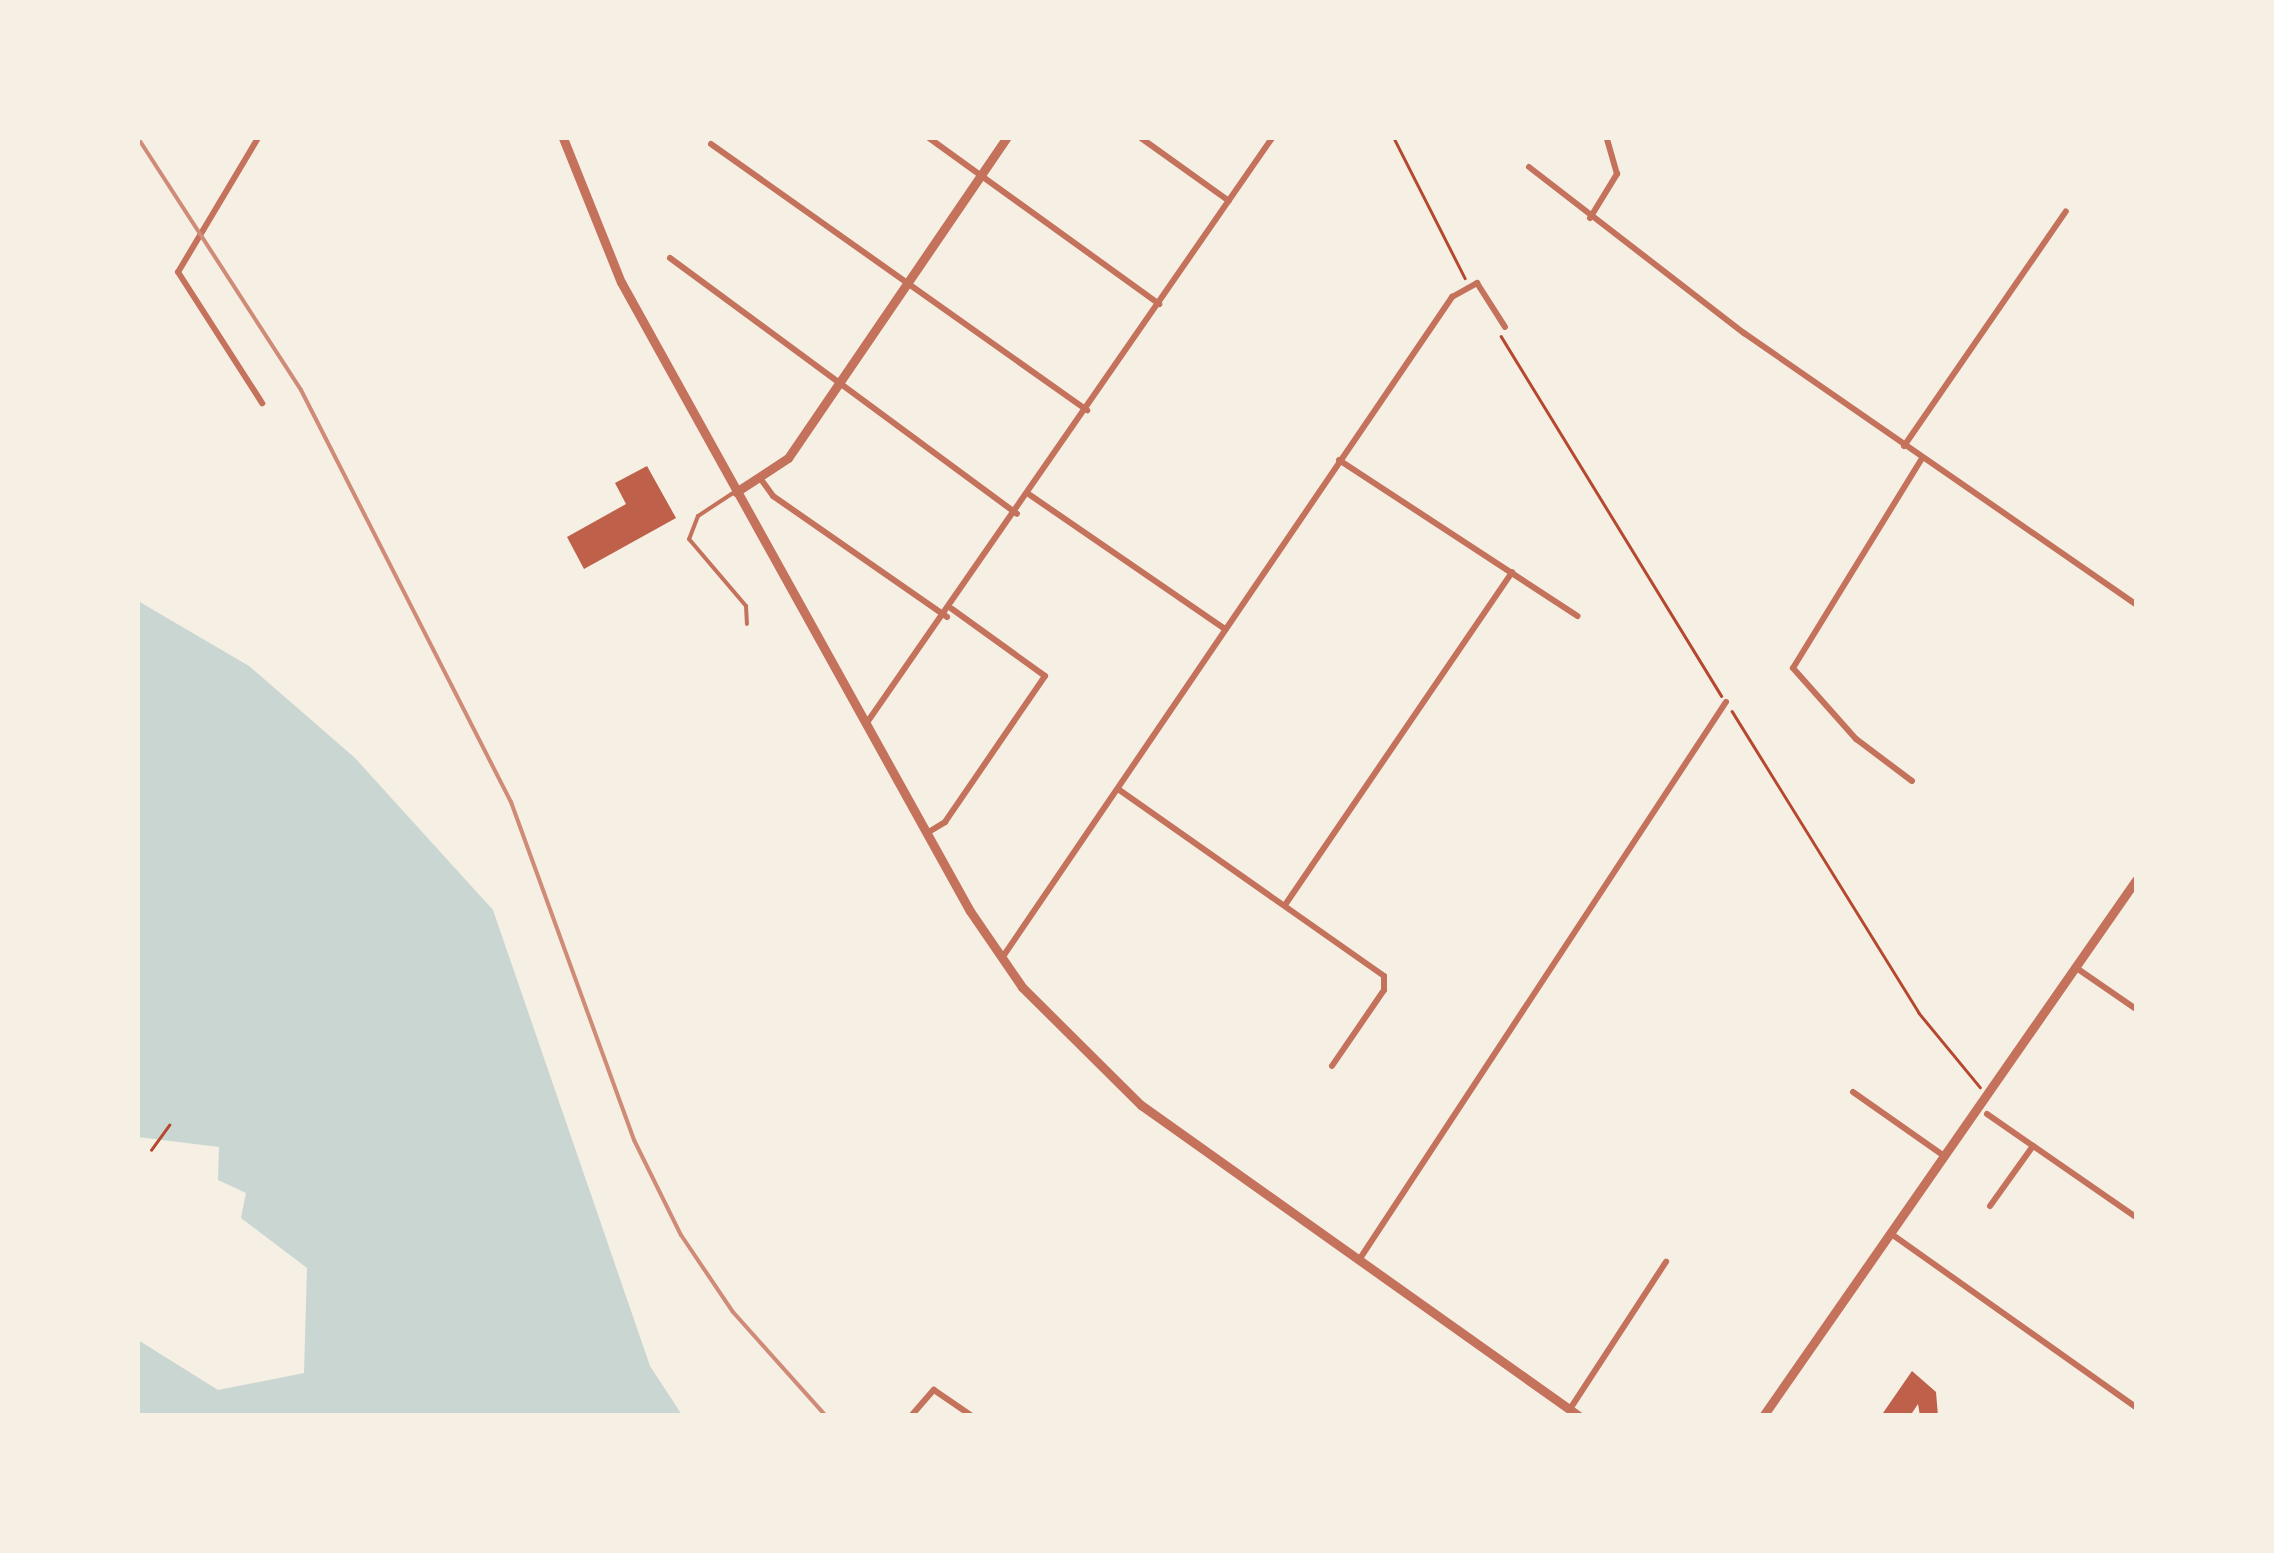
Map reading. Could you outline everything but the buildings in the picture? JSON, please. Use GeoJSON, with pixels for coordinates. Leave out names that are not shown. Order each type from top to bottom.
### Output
{"type":"FeatureCollection","features":[{"type":"Feature","properties":{"kind":"street"},"geometry":{"type":"LineString","coordinates":[[259,138],[178,272],[262,403]]}},
{"type":"Feature","properties":{"kind":"street"},"geometry":{"type":"LineString","coordinates":[[563,138],[591,225],[736,492],[1001,959],[1115,1084],[1579,1416]]}},
{"type":"Feature","properties":{"kind":"street"},"geometry":{"type":"LineString","coordinates":[[930,138],[1159,304]]}},
{"type":"Feature","properties":{"kind":"street"},"geometry":{"type":"LineString","coordinates":[[736,492],[788,458],[1006,138]]}},
{"type":"Feature","properties":{"kind":"street"},"geometry":{"type":"LineString","coordinates":[[1141,138],[1228,201]]}},
{"type":"Feature","properties":{"kind":"street"},"geometry":{"type":"LineString","coordinates":[[866,724],[947,617],[1272,138]]}},
{"type":"Feature","properties":{"kind":"street"},"geometry":{"type":"LineString","coordinates":[[1590,218],[1617,174],[1607,138]]}},
{"type":"Feature","properties":{"kind":"street"},"geometry":{"type":"LineString","coordinates":[[711,144],[909,279],[1087,410]]}},
{"type":"Feature","properties":{"kind":"street"},"geometry":{"type":"LineString","coordinates":[[1529,167],[1590,218],[1904,446],[2136,604]]}},
{"type":"Feature","properties":{"kind":"street"},"geometry":{"type":"LineString","coordinates":[[1904,446],[2066,212]]}},
{"type":"Feature","properties":{"kind":"street"},"geometry":{"type":"LineString","coordinates":[[670,258],[1017,514]]}},
{"type":"Feature","properties":{"kind":"street"},"geometry":{"type":"LineString","coordinates":[[1001,959],[1339,460],[1468,282],[1479,285],[1505,327]]}},
{"type":"Feature","properties":{"kind":"street"},"geometry":{"type":"LineString","coordinates":[[1912,781],[1856,739],[1793,668],[1922,458]]}},
{"type":"Feature","properties":{"kind":"street"},"geometry":{"type":"LineString","coordinates":[[1339,460],[1577,616]]}},
{"type":"Feature","properties":{"kind":"street"},"geometry":{"type":"LineString","coordinates":[[760,478],[773,496],[947,617]]}},
{"type":"Feature","properties":{"kind":"street"},"geometry":{"type":"LineString","coordinates":[[1030,495],[1225,628]]}},
{"type":"Feature","properties":{"kind":"street"},"geometry":{"type":"LineString","coordinates":[[1285,905],[1512,572]]}},
{"type":"Feature","properties":{"kind":"street"},"geometry":{"type":"LineString","coordinates":[[927,832],[945,822],[1045,676],[952,609]]}},
{"type":"Feature","properties":{"kind":"street"},"geometry":{"type":"LineString","coordinates":[[1358,1260],[1726,702]]}},
{"type":"Feature","properties":{"kind":"street"},"geometry":{"type":"LineString","coordinates":[[1118,790],[1384,976],[1384,990],[1332,1066]]}},
{"type":"Feature","properties":{"kind":"street"},"geometry":{"type":"LineString","coordinates":[[1763,1416],[2136,880]]}},
{"type":"Feature","properties":{"kind":"street"},"geometry":{"type":"LineString","coordinates":[[2076,967],[2136,1009]]}},
{"type":"Feature","properties":{"kind":"street"},"geometry":{"type":"LineString","coordinates":[[1854,1092],[1944,1156]]}},
{"type":"Feature","properties":{"kind":"street"},"geometry":{"type":"LineString","coordinates":[[1978,1107],[2136,1218]]}},
{"type":"Feature","properties":{"kind":"street"},"geometry":{"type":"LineString","coordinates":[[1990,1206],[2033,1146]]}},
{"type":"Feature","properties":{"kind":"street"},"geometry":{"type":"LineString","coordinates":[[1890,1234],[2136,1407]]}},
{"type":"Feature","properties":{"kind":"street"},"geometry":{"type":"LineString","coordinates":[[1570,1409],[1666,1262]]}},
{"type":"Feature","properties":{"kind":"street"},"geometry":{"type":"LineString","coordinates":[[911,1416],[934,1390],[972,1416]]}},
{"type":"Feature","properties":{"kind":"lane"},"geometry":{"type":"LineString","coordinates":[[736,492],[698,516],[689,539],[746,606],[747,624]]}},
{"type":"Feature","properties":{"kind":"path"},"geometry":{"type":"LineString","coordinates":[[1394,138],[1468,282]]}},
{"type":"Feature","properties":{"kind":"path"},"geometry":{"type":"LineString","coordinates":[[1495,326],[1919,1013],[1980,1087]]}},
{"type":"Feature","properties":{"kind":"path"},"geometry":{"type":"LineString","coordinates":[[151,1150],[168,1126]]}},
{"type":"Feature","properties":{"kind":"shaded area"},"geometry":{"type":"Polygon","coordinates":[[[138,601],[249,666],[355,758],[493,910],[650,1366],[682,1415],[138,1415],[138,1340],[218,1390],[304,1373],[307,1268],[241,1218],[246,1193],[218,1180],[219,1147],[138,1137],[138,601]]]}},
{"type":"Feature","properties":{"kind":"railway"},"geometry":{"type":"LineString","coordinates":[[138,138],[301,390],[511,802],[634,1140],[681,1235],[733,1312],[826,1416]]}}]}
